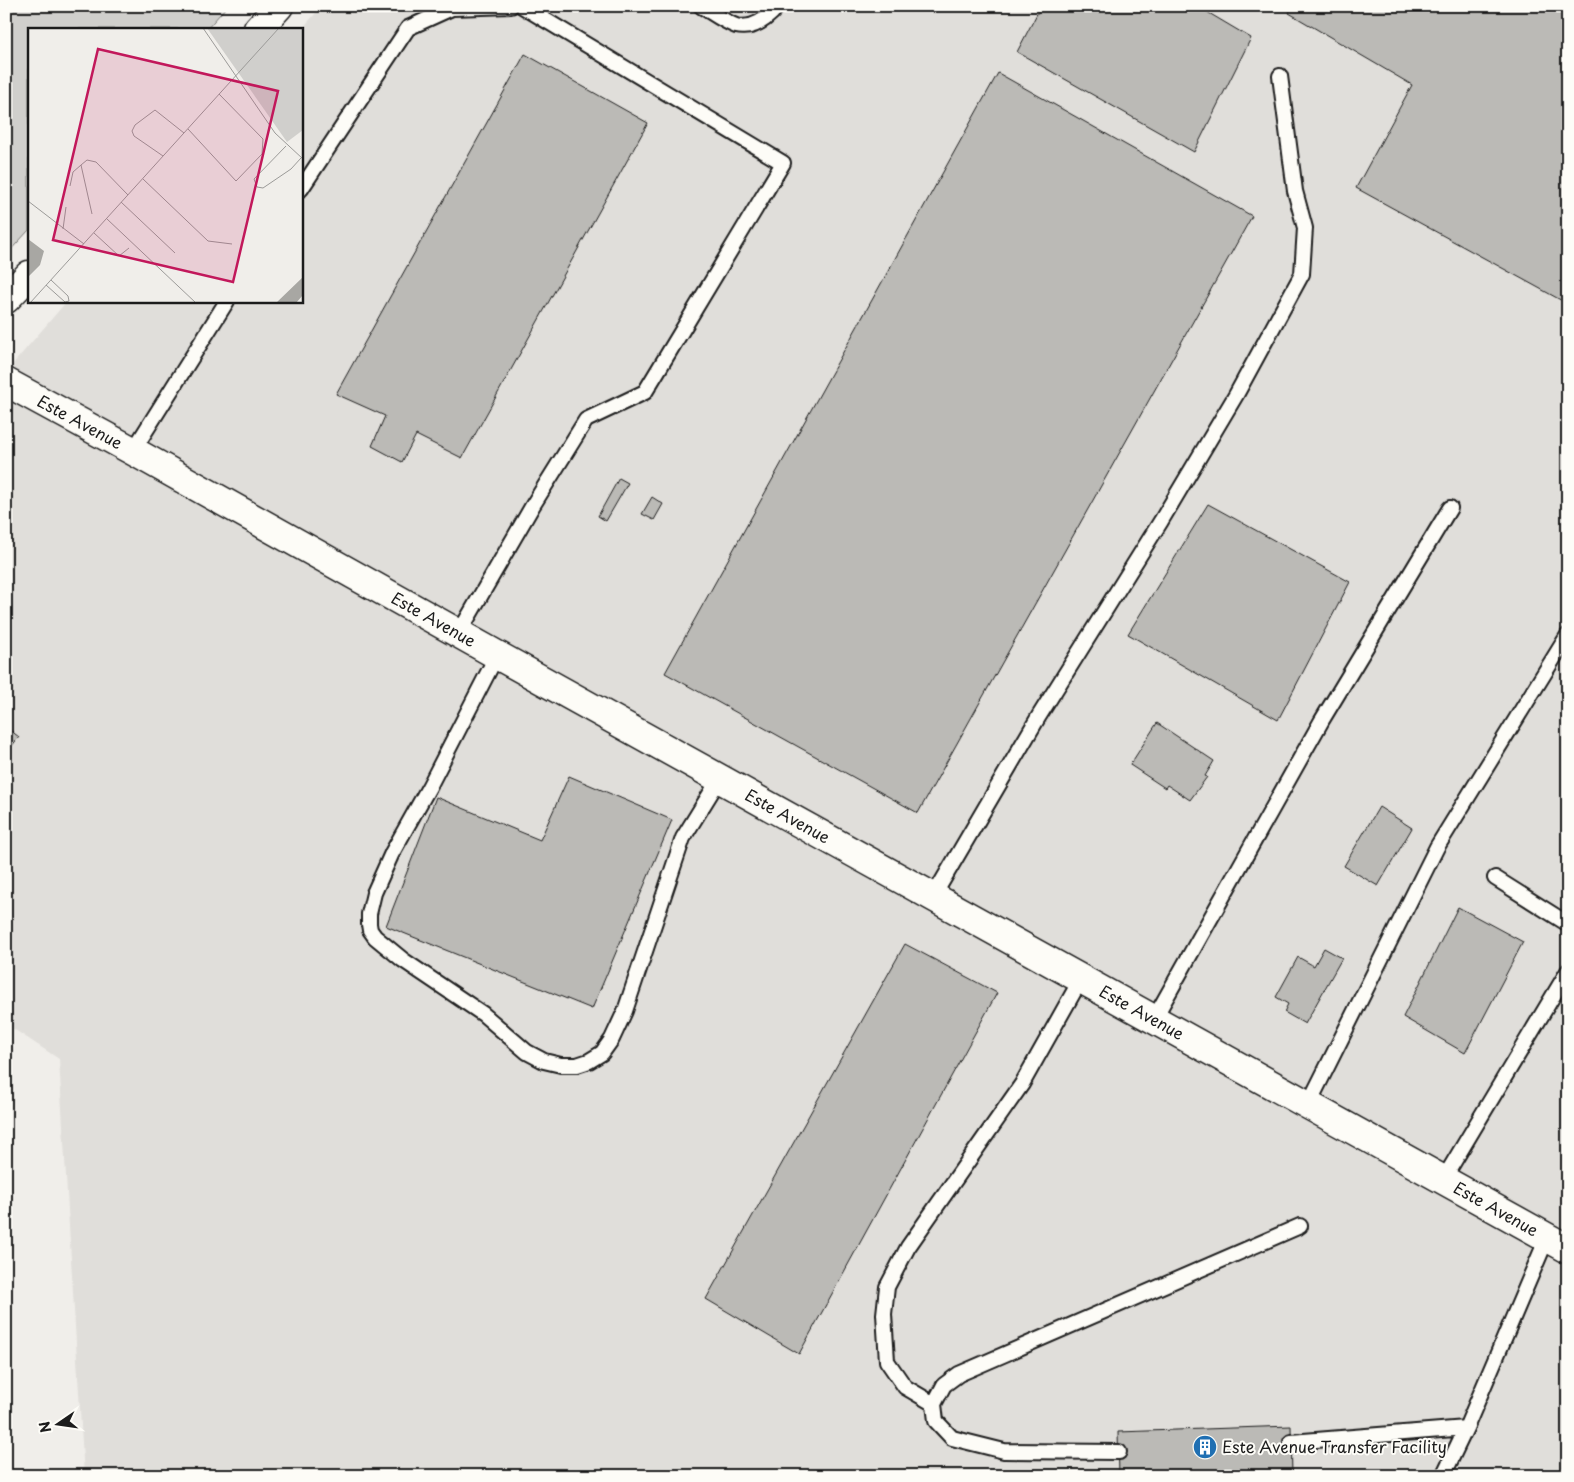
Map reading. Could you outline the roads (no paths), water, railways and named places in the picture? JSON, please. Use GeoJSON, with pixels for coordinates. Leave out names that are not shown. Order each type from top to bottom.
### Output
{"type":"FeatureCollection","features":[{"type":"Feature","properties":{"kind":"street"},"geometry":{"type":"LineString","coordinates":[[259,28],[279,6]]}},
{"type":"Feature","properties":{"kind":"street"},"geometry":{"type":"LineString","coordinates":[[6,299],[28,276]]}},
{"type":"Feature","properties":{"kind":"street","name":"Este Avenue"},"geometry":{"type":"LineString","coordinates":[[6,382],[1558,1244]]}},
{"type":"Feature","properties":{"kind":"lane"},"geometry":{"type":"LineString","coordinates":[[302,187],[408,28],[452,8],[511,6]]}},
{"type":"Feature","properties":{"kind":"lane"},"geometry":{"type":"LineString","coordinates":[[458,633],[533,505],[586,420],[645,392],[783,162],[522,6]]}},
{"type":"Feature","properties":{"kind":"lane"},"geometry":{"type":"LineString","coordinates":[[701,6],[737,26],[755,25],[765,19],[778,6]]}},
{"type":"Feature","properties":{"kind":"lane"},"geometry":{"type":"LineString","coordinates":[[933,897],[1039,716],[1156,529],[1236,395],[1302,274],[1305,228],[1295,192],[1280,76]]}},
{"type":"Feature","properties":{"kind":"lane"},"geometry":{"type":"LineString","coordinates":[[133,451],[226,302]]}},
{"type":"Feature","properties":{"kind":"lane"},"geometry":{"type":"LineString","coordinates":[[1154,1019],[1322,720],[1450,508]]}},
{"type":"Feature","properties":{"kind":"lane"},"geometry":{"type":"LineString","coordinates":[[1308,1105],[1437,847],[1568,635]]}},
{"type":"Feature","properties":{"kind":"lane"},"geometry":{"type":"LineString","coordinates":[[497,655],[429,787],[392,853],[374,894],[369,914],[369,924],[370,930],[375,937],[403,960],[483,1014],[527,1052],[544,1062],[561,1066],[577,1065],[588,1061],[602,1052],[612,1039],[625,1011],[683,838],[720,778]]}},
{"type":"Feature","properties":{"kind":"lane"},"geometry":{"type":"LineString","coordinates":[[1495,878],[1568,924]]}},
{"type":"Feature","properties":{"kind":"lane"},"geometry":{"type":"LineString","coordinates":[[1443,1180],[1568,972]]}},
{"type":"Feature","properties":{"kind":"lane"},"geometry":{"type":"LineString","coordinates":[[934,1404],[906,1386],[887,1361],[884,1314],[888,1287],[908,1247],[1022,1084],[1081,979]]}},
{"type":"Feature","properties":{"kind":"lane"},"geometry":{"type":"LineString","coordinates":[[1119,1452],[1004,1451],[952,1438],[936,1421],[934,1404],[944,1385],[959,1374],[1300,1226]]}},
{"type":"Feature","properties":{"kind":"lane"},"geometry":{"type":"LineString","coordinates":[[1443,1476],[1558,1244]]}},
{"type":"Feature","properties":{"kind":"lane"},"geometry":{"type":"LineString","coordinates":[[1291,1442],[1466,1428]]}},
{"type":"Feature","properties":{"kind":"place","name":"Este Avenue Transfer Facility"},"geometry":{"type":"Point","coordinates":[1205,1447]}}]}
